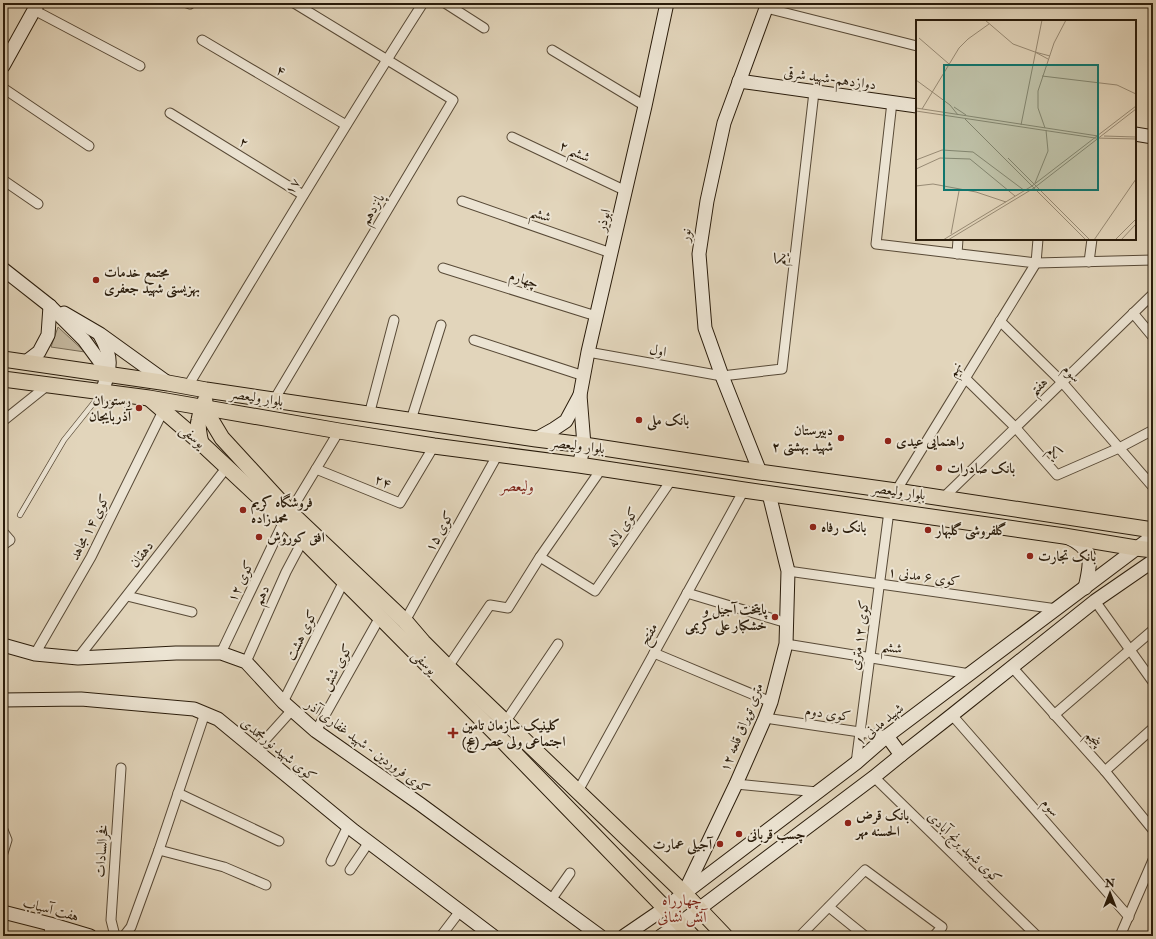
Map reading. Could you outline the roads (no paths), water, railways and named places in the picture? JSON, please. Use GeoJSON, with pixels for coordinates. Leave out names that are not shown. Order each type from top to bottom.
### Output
{"type":"FeatureCollection","features":[{"type":"Feature","properties":{"kind":"main road","name":"بلوار ولیعصر"},"geometry":{"type":"LineString","coordinates":[[3,359],[536,440],[584,445],[1153,530]]}},
{"type":"Feature","properties":{"kind":"main road","name":"بلوار ولیعصر"},"geometry":{"type":"LineString","coordinates":[[3,379],[149,398],[434,446],[602,468],[1153,550]]}},
{"type":"Feature","properties":{"kind":"main road"},"geometry":{"type":"LineString","coordinates":[[201,443],[198,431],[199,420],[204,408],[206,390]]}},
{"type":"Feature","properties":{"kind":"main road","name":"یوسفی"},"geometry":{"type":"LineString","coordinates":[[149,398],[227,467],[287,516],[404,621],[448,667],[684,893],[725,936]]}},
{"type":"Feature","properties":{"kind":"main road","name":"یوسفی"},"geometry":{"type":"LineString","coordinates":[[204,408],[222,438],[287,516],[303,540],[496,734],[692,936]]}},
{"type":"Feature","properties":{"kind":"main road"},"geometry":{"type":"LineString","coordinates":[[760,472],[769,494]]}},
{"type":"Feature","properties":{"kind":"main road"},"geometry":{"type":"LineString","coordinates":[[496,734],[506,721]]}},
{"type":"Feature","properties":{"kind":"street"},"geometry":{"type":"LineString","coordinates":[[294,3],[386,60]]}},
{"type":"Feature","properties":{"kind":"street","name":"۱۷"},"geometry":{"type":"LineString","coordinates":[[188,386],[303,195],[423,3]]}},
{"type":"Feature","properties":{"kind":"street"},"geometry":{"type":"LineString","coordinates":[[445,3],[484,28]]}},
{"type":"Feature","properties":{"kind":"street","name":"ابوذر"},"geometry":{"type":"LineString","coordinates":[[579,465],[584,445],[580,395],[588,352],[646,106],[667,3]]}},
{"type":"Feature","properties":{"kind":"street"},"geometry":{"type":"LineString","coordinates":[[3,66],[36,6],[140,66]]}},
{"type":"Feature","properties":{"kind":"street"},"geometry":{"type":"LineString","coordinates":[[767,6],[916,46]]}},
{"type":"Feature","properties":{"kind":"street","name":"نور"},"geometry":{"type":"LineString","coordinates":[[760,472],[722,376],[705,328],[699,254],[707,201],[724,123],[767,6]]}},
{"type":"Feature","properties":{"kind":"street","name":"۴"},"geometry":{"type":"LineString","coordinates":[[202,40],[346,125]]}},
{"type":"Feature","properties":{"kind":"street"},"geometry":{"type":"LineString","coordinates":[[552,50],[646,106]]}},
{"type":"Feature","properties":{"kind":"street","name":"پانزدهم"},"geometry":{"type":"LineString","coordinates":[[274,400],[453,100],[386,60]]}},
{"type":"Feature","properties":{"kind":"street","name":"دوازدهم-شهید شرقی"},"geometry":{"type":"LineString","coordinates":[[739,81],[916,106]]}},
{"type":"Feature","properties":{"kind":"street"},"geometry":{"type":"LineString","coordinates":[[3,88],[89,146]]}},
{"type":"Feature","properties":{"kind":"street","name":"یکم"},"geometry":{"type":"LineString","coordinates":[[722,376],[782,369],[814,92]]}},
{"type":"Feature","properties":{"kind":"street"},"geometry":{"type":"LineString","coordinates":[[892,102],[876,244],[1036,263],[1153,260]]}},
{"type":"Feature","properties":{"kind":"street","name":"۲"},"geometry":{"type":"LineString","coordinates":[[170,113],[303,195]]}},
{"type":"Feature","properties":{"kind":"street"},"geometry":{"type":"LineString","coordinates":[[1136,134],[1153,137]]}},
{"type":"Feature","properties":{"kind":"street","name":"ششم ۲"},"geometry":{"type":"LineString","coordinates":[[512,137],[626,191]]}},
{"type":"Feature","properties":{"kind":"street"},"geometry":{"type":"LineString","coordinates":[[3,180],[38,204]]}},
{"type":"Feature","properties":{"kind":"street","name":"ششم"},"geometry":{"type":"LineString","coordinates":[[462,200],[611,253]]}},
{"type":"Feature","properties":{"kind":"street"},"geometry":{"type":"LineString","coordinates":[[957,254],[958,240]]}},
{"type":"Feature","properties":{"kind":"street"},"geometry":{"type":"LineString","coordinates":[[1036,263],[1038,240]]}},
{"type":"Feature","properties":{"kind":"street"},"geometry":{"type":"LineString","coordinates":[[1090,262],[1092,240]]}},
{"type":"Feature","properties":{"kind":"street","name":"نهم"},"geometry":{"type":"LineString","coordinates":[[896,491],[1036,263]]}},
{"type":"Feature","properties":{"kind":"street","name":"چهارم"},"geometry":{"type":"LineString","coordinates":[[443,268],[596,316]]}},
{"type":"Feature","properties":{"kind":"street"},"geometry":{"type":"LineString","coordinates":[[3,269],[50,306],[84,340],[109,374]]}},
{"type":"Feature","properties":{"kind":"street","name":"هفتم"},"geometry":{"type":"LineString","coordinates":[[944,498],[1015,427],[1153,294]]}},
{"type":"Feature","properties":{"kind":"street"},"geometry":{"type":"LineString","coordinates":[[50,306],[100,334],[168,383]]}},
{"type":"Feature","properties":{"kind":"street"},"geometry":{"type":"LineString","coordinates":[[26,362],[39,352],[48,335],[50,306]]}},
{"type":"Feature","properties":{"kind":"street"},"geometry":{"type":"LineString","coordinates":[[1133,313],[1153,337]]}},
{"type":"Feature","properties":{"kind":"street"},"geometry":{"type":"LineString","coordinates":[[369,414],[394,320]]}},
{"type":"Feature","properties":{"kind":"street","name":"سوم"},"geometry":{"type":"LineString","coordinates":[[1000,322],[1062,382],[1153,487]]}},
{"type":"Feature","properties":{"kind":"street"},"geometry":{"type":"LineString","coordinates":[[411,420],[441,325]]}},
{"type":"Feature","properties":{"kind":"street"},"geometry":{"type":"LineString","coordinates":[[100,334],[107,347],[110,360],[109,374],[102,392]]}},
{"type":"Feature","properties":{"kind":"street"},"geometry":{"type":"LineString","coordinates":[[474,340],[584,376]]}},
{"type":"Feature","properties":{"kind":"street","name":"اول"},"geometry":{"type":"LineString","coordinates":[[588,352],[722,376]]}},
{"type":"Feature","properties":{"kind":"street","name":"یکم"},"geometry":{"type":"LineString","coordinates":[[965,378],[1015,427],[1057,475],[1118,448]]}},
{"type":"Feature","properties":{"kind":"street"},"geometry":{"type":"LineString","coordinates":[[3,421],[48,385]]}},
{"type":"Feature","properties":{"kind":"street"},"geometry":{"type":"LineString","coordinates":[[536,440],[566,421],[580,395]]}},
{"type":"Feature","properties":{"kind":"street","name":"کوی ۱۴ مجاهد"},"geometry":{"type":"LineString","coordinates":[[35,654],[91,557],[163,410]]}},
{"type":"Feature","properties":{"kind":"street"},"geometry":{"type":"LineString","coordinates":[[1118,448],[1153,430]]}},
{"type":"Feature","properties":{"kind":"street","name":"کوی ۱۲"},"geometry":{"type":"LineString","coordinates":[[222,654],[287,516],[340,431]]}},
{"type":"Feature","properties":{"kind":"street","name":"۲۴"},"geometry":{"type":"LineString","coordinates":[[316,469],[400,503],[434,446]]}},
{"type":"Feature","properties":{"kind":"street","name":"کوی ۱۵"},"geometry":{"type":"LineString","coordinates":[[404,621],[498,454]]}},
{"type":"Feature","properties":{"kind":"street","name":"دهقان"},"geometry":{"type":"LineString","coordinates":[[78,658],[227,467]]}},
{"type":"Feature","properties":{"kind":"street"},"geometry":{"type":"LineString","coordinates":[[448,667],[490,606],[508,608],[540,557],[602,468]]}},
{"type":"Feature","properties":{"kind":"street","name":"کوی لاله"},"geometry":{"type":"LineString","coordinates":[[540,557],[595,591],[672,479]]}},
{"type":"Feature","properties":{"kind":"street","name":"مفتح"},"geometry":{"type":"LineString","coordinates":[[578,791],[744,490]]}},
{"type":"Feature","properties":{"kind":"street","name":"۱۲ متری توپراق قلعه"},"geometry":{"type":"LineString","coordinates":[[684,893],[736,784],[765,718],[771,702],[786,644],[788,571],[769,494]]}},
{"type":"Feature","properties":{"kind":"street","name":"کوی ۱۲ متری"},"geometry":{"type":"LineString","coordinates":[[856,763],[889,511]]}},
{"type":"Feature","properties":{"kind":"street"},"geometry":{"type":"LineString","coordinates":[[3,532],[10,540],[3,545]]}},
{"type":"Feature","properties":{"kind":"street"},"geometry":{"type":"LineString","coordinates":[[1064,536],[1081,545],[1090,557],[1085,588]]}},
{"type":"Feature","properties":{"kind":"street","name":"شهید مدنی ۱"},"geometry":{"type":"LineString","coordinates":[[624,936],[665,908],[856,763],[887,736],[1153,536]]}},
{"type":"Feature","properties":{"kind":"street","name":"دهم"},"geometry":{"type":"LineString","coordinates":[[246,662],[286,572],[303,540]]}},
{"type":"Feature","properties":{"kind":"street"},"geometry":{"type":"LineString","coordinates":[[661,936],[874,777],[1095,601],[1153,562]]}},
{"type":"Feature","properties":{"kind":"street","name":"کوی ۶ مدنی ۱"},"geometry":{"type":"LineString","coordinates":[[788,571],[1057,609]]}},
{"type":"Feature","properties":{"kind":"street","name":"کوی هشت"},"geometry":{"type":"LineString","coordinates":[[256,750],[288,706],[344,581]]}},
{"type":"Feature","properties":{"kind":"street"},"geometry":{"type":"LineString","coordinates":[[687,593],[787,623]]}},
{"type":"Feature","properties":{"kind":"street"},"geometry":{"type":"LineString","coordinates":[[126,596],[192,612]]}},
{"type":"Feature","properties":{"kind":"street"},"geometry":{"type":"LineString","coordinates":[[1095,601],[1153,682]]}},
{"type":"Feature","properties":{"kind":"street","name":"کوی شش"},"geometry":{"type":"LineString","coordinates":[[316,731],[380,617]]}},
{"type":"Feature","properties":{"kind":"street"},"geometry":{"type":"LineString","coordinates":[[1054,715],[1153,630]]}},
{"type":"Feature","properties":{"kind":"street"},"geometry":{"type":"LineString","coordinates":[[506,721],[558,644]]}},
{"type":"Feature","properties":{"kind":"street","name":"ششم"},"geometry":{"type":"LineString","coordinates":[[786,644],[970,674]]}},
{"type":"Feature","properties":{"kind":"street","name":"کوی فروردین - شهید غفاری آذر"},"geometry":{"type":"LineString","coordinates":[[3,645],[35,654],[78,658],[176,653],[222,654],[246,662],[288,706],[316,731],[420,804],[600,936]]}},
{"type":"Feature","properties":{"kind":"street"},"geometry":{"type":"LineString","coordinates":[[654,653],[771,702]]}},
{"type":"Feature","properties":{"kind":"street","name":"پنجم"},"geometry":{"type":"LineString","coordinates":[[1012,667],[1105,771],[1153,830]]}},
{"type":"Feature","properties":{"kind":"street","name":"کوی شهید نورمحمدی"},"geometry":{"type":"LineString","coordinates":[[3,700],[81,698],[194,709],[218,719],[348,826],[493,936]]}},
{"type":"Feature","properties":{"kind":"street"},"geometry":{"type":"LineString","coordinates":[[124,936],[132,927],[205,713]]}},
{"type":"Feature","properties":{"kind":"street","name":"سوم"},"geometry":{"type":"LineString","coordinates":[[952,715],[1129,917]]}},
{"type":"Feature","properties":{"kind":"street","name":"کوی دوم"},"geometry":{"type":"LineString","coordinates":[[765,718],[887,736]]}},
{"type":"Feature","properties":{"kind":"street"},"geometry":{"type":"LineString","coordinates":[[1105,771],[1153,728]]}},
{"type":"Feature","properties":{"kind":"street"},"geometry":{"type":"LineString","coordinates":[[887,736],[901,755]]}},
{"type":"Feature","properties":{"kind":"street","name":"فخرالسادات"},"geometry":{"type":"LineString","coordinates":[[115,936],[111,920],[121,768]]}},
{"type":"Feature","properties":{"kind":"street","name":"کوی شهید برنج آبادی"},"geometry":{"type":"LineString","coordinates":[[874,777],[1037,936]]}},
{"type":"Feature","properties":{"kind":"street"},"geometry":{"type":"LineString","coordinates":[[736,784],[817,792]]}},
{"type":"Feature","properties":{"kind":"street"},"geometry":{"type":"LineString","coordinates":[[178,793],[279,841]]}},
{"type":"Feature","properties":{"kind":"street"},"geometry":{"type":"LineString","coordinates":[[331,861],[348,826]]}},
{"type":"Feature","properties":{"kind":"street"},"geometry":{"type":"LineString","coordinates":[[3,830],[7,840],[3,853]]}},
{"type":"Feature","properties":{"kind":"street"},"geometry":{"type":"LineString","coordinates":[[350,870],[369,842]]}},
{"type":"Feature","properties":{"kind":"street"},"geometry":{"type":"LineString","coordinates":[[159,850],[224,867],[266,884]]}},
{"type":"Feature","properties":{"kind":"street"},"geometry":{"type":"LineString","coordinates":[[1120,936],[1153,860]]}},
{"type":"Feature","properties":{"kind":"street"},"geometry":{"type":"LineString","coordinates":[[800,936],[865,870],[942,927],[934,936]]}},
{"type":"Feature","properties":{"kind":"street"},"geometry":{"type":"LineString","coordinates":[[550,900],[570,873]]}},
{"type":"Feature","properties":{"kind":"street"},"geometry":{"type":"LineString","coordinates":[[829,907],[865,936]]}},
{"type":"Feature","properties":{"kind":"street"},"geometry":{"type":"LineString","coordinates":[[441,936],[460,911]]}},
{"type":"Feature","properties":{"kind":"street","name":"هفت آسیاب"},"geometry":{"type":"LineString","coordinates":[[3,912],[49,930],[90,936]]}},
{"type":"Feature","properties":{"kind":"lane"},"geometry":{"type":"LineString","coordinates":[[20,515],[64,440],[102,392]]}},
{"type":"Feature","properties":{"kind":"place","name":"مجتمع خدمات بهزیستی شهید جعفری"},"geometry":{"type":"Point","coordinates":[96,280]}},
{"type":"Feature","properties":{"kind":"place","name":"رستوران آذربایجان"},"geometry":{"type":"Point","coordinates":[139,408]}},
{"type":"Feature","properties":{"kind":"place","name":"بانک ملی"},"geometry":{"type":"Point","coordinates":[639,420]}},
{"type":"Feature","properties":{"kind":"place","name":"دبیرستان شهید بهشتی ۲"},"geometry":{"type":"Point","coordinates":[841,438]}},
{"type":"Feature","properties":{"kind":"place","name":"راهنمایی عیدی"},"geometry":{"type":"Point","coordinates":[888,441]}},
{"type":"Feature","properties":{"kind":"place","name":"بانک صادرات"},"geometry":{"type":"Point","coordinates":[939,468]}},
{"type":"Feature","properties":{"kind":"place","name":"فروشگاه کریم محمدزاده"},"geometry":{"type":"Point","coordinates":[243,510]}},
{"type":"Feature","properties":{"kind":"place","name":"بانک رفاه"},"geometry":{"type":"Point","coordinates":[813,527]}},
{"type":"Feature","properties":{"kind":"place","name":"گلفروشی گلبهار"},"geometry":{"type":"Point","coordinates":[928,530]}},
{"type":"Feature","properties":{"kind":"place","name":"افق کوروش"},"geometry":{"type":"Point","coordinates":[259,537]}},
{"type":"Feature","properties":{"kind":"place","name":"بانک تجارت"},"geometry":{"type":"Point","coordinates":[1030,556]}},
{"type":"Feature","properties":{"kind":"place","name":"پایتخت آجیل و خشکبار علی کریمی"},"geometry":{"type":"Point","coordinates":[775,617]}},
{"type":"Feature","properties":{"kind":"place","name":"کلینیک سازمان تامین اجتماعی ولی عصر (عج)"},"geometry":{"type":"Point","coordinates":[453,733]}},
{"type":"Feature","properties":{"kind":"place","name":"بانک قرض الحسنه مهر"},"geometry":{"type":"Point","coordinates":[848,823]}},
{"type":"Feature","properties":{"kind":"place","name":"چسب قربانی"},"geometry":{"type":"Point","coordinates":[739,834]}},
{"type":"Feature","properties":{"kind":"place","name":"آجیلی عمارت"},"geometry":{"type":"Point","coordinates":[720,844]}},
{"type":"Feature","properties":{"kind":"district","name":"ولیعصر"},"geometry":{"type":"Point","coordinates":[517,486]}},
{"type":"Feature","properties":{"kind":"district","name":"چهارراه آتش نشانی"},"geometry":{"type":"Point","coordinates":[682,908]}}]}
